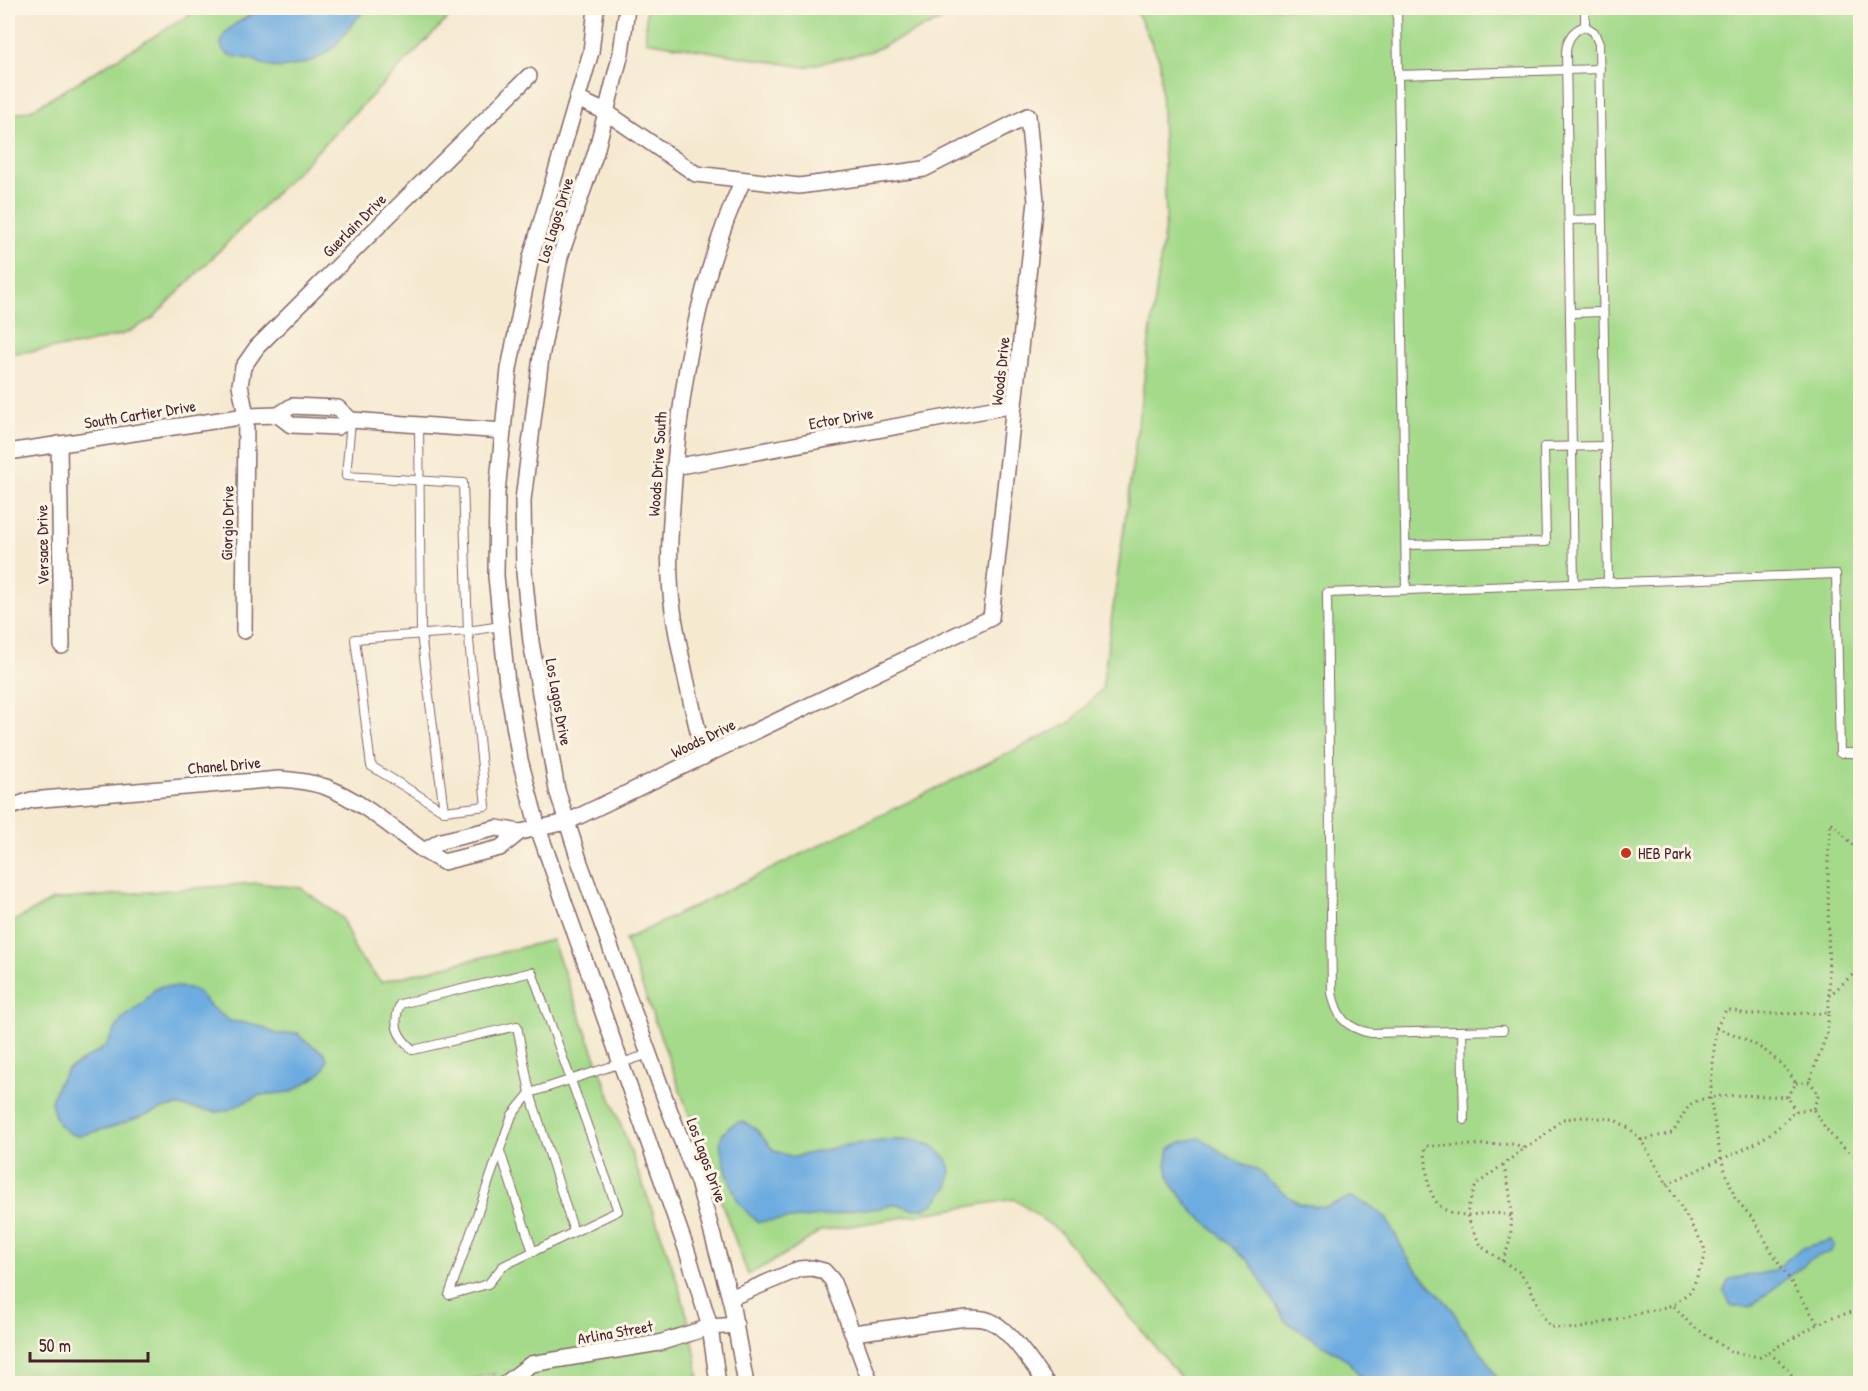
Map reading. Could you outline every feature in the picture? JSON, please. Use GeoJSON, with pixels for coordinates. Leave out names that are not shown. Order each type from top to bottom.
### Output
{"type":"FeatureCollection","features":[{"type":"Feature","properties":{"kind":"street","name":"Los Lagos Drive"},"geometry":{"type":"LineString","coordinates":[[596,8],[591,52],[531,257],[509,369],[497,493],[496,576],[507,683],[520,760],[538,828],[687,1251],[710,1327],[718,1383]]}},
{"type":"Feature","properties":{"kind":"street","name":"Los Lagos Drive"},"geometry":{"type":"LineString","coordinates":[[627,8],[621,53],[596,152],[560,257],[540,368],[523,500],[524,572],[531,642],[557,790],[580,863],[698,1182],[730,1298],[746,1383]]}},
{"type":"Feature","properties":{"kind":"street","name":"Guerlain Drive"},"geometry":{"type":"LineString","coordinates":[[246,416],[240,385],[243,367],[257,347],[529,76]]}},
{"type":"Feature","properties":{"kind":"street","name":"Woods Drive"},"geometry":{"type":"LineString","coordinates":[[520,832],[567,822],[991,618],[1036,201],[1028,116],[924,169],[799,186],[696,174],[606,112],[577,99]]}},
{"type":"Feature","properties":{"kind":"street","name":"Woods Drive South"},"geometry":{"type":"LineString","coordinates":[[704,757],[672,609],[669,550],[674,467],[680,406],[698,308],[726,218],[744,180]]}},
{"type":"Feature","properties":{"kind":"street","name":"Ector Drive"},"geometry":{"type":"LineString","coordinates":[[674,467],[1014,405]]}},
{"type":"Feature","properties":{"kind":"street","name":"South Cartier Drive"},"geometry":{"type":"LineString","coordinates":[[8,452],[246,416],[278,415],[292,406],[338,408],[351,420]]}},
{"type":"Feature","properties":{"kind":"street"},"geometry":{"type":"LineString","coordinates":[[314,407],[314,426]]}},
{"type":"Feature","properties":{"kind":"street","name":"South Cartier Drive"},"geometry":{"type":"LineString","coordinates":[[278,415],[291,425],[337,427],[351,420],[503,431]]}},
{"type":"Feature","properties":{"kind":"street","name":"Giorgio Drive"},"geometry":{"type":"LineString","coordinates":[[244,631],[246,416]]}},
{"type":"Feature","properties":{"kind":"street","name":"Versace Drive"},"geometry":{"type":"LineString","coordinates":[[59,444],[62,646]]}},
{"type":"Feature","properties":{"kind":"street","name":"Chanel Drive"},"geometry":{"type":"LineString","coordinates":[[8,808],[31,800],[288,779],[304,781],[340,793],[424,851],[444,862],[500,848],[520,832]]}},
{"type":"Feature","properties":{"kind":"street"},"geometry":{"type":"LineString","coordinates":[[424,851],[441,841],[496,828],[520,832]]}},
{"type":"Feature","properties":{"kind":"street"},"geometry":{"type":"LineString","coordinates":[[730,1298],[799,1269],[812,1268],[824,1271],[832,1280],[871,1383]]}},
{"type":"Feature","properties":{"kind":"street"},"geometry":{"type":"LineString","coordinates":[[852,1333],[980,1318],[994,1322],[1006,1333],[1047,1383]]}},
{"type":"Feature","properties":{"kind":"street","name":"Arlina Street"},"geometry":{"type":"LineString","coordinates":[[505,1383],[531,1364],[659,1343],[710,1327],[736,1324]]}},
{"type":"Feature","properties":{"kind":"lane"},"geometry":{"type":"LineString","coordinates":[[1396,8],[1406,590]]}},
{"type":"Feature","properties":{"kind":"lane"},"geometry":{"type":"LineString","coordinates":[[1585,8],[1585,26]]}},
{"type":"Feature","properties":{"kind":"lane"},"geometry":{"type":"LineString","coordinates":[[1585,26],[1598,38],[1600,69],[1608,583]]}},
{"type":"Feature","properties":{"kind":"lane"},"geometry":{"type":"LineString","coordinates":[[1574,584],[1567,43],[1575,31],[1585,26]]}},
{"type":"Feature","properties":{"kind":"lane"},"geometry":{"type":"LineString","coordinates":[[1398,75],[1600,69]]}},
{"type":"Feature","properties":{"kind":"lane"},"geometry":{"type":"LineString","coordinates":[[1569,220],[1602,219]]}},
{"type":"Feature","properties":{"kind":"lane"},"geometry":{"type":"LineString","coordinates":[[1570,313],[1603,312]]}},
{"type":"Feature","properties":{"kind":"lane"},"geometry":{"type":"LineString","coordinates":[[351,420],[346,476],[463,483],[468,631],[486,806],[444,811],[371,766],[355,639],[468,631],[501,626]]}},
{"type":"Feature","properties":{"kind":"lane"},"geometry":{"type":"LineString","coordinates":[[419,425],[421,634],[444,811]]}},
{"type":"Feature","properties":{"kind":"lane"},"geometry":{"type":"LineString","coordinates":[[1406,545],[1546,542],[1544,447],[1606,446]]}},
{"type":"Feature","properties":{"kind":"lane"},"geometry":{"type":"LineString","coordinates":[[1503,1030],[1371,1033],[1351,1027],[1343,1020],[1334,1002],[1332,993],[1327,593],[1836,574],[1839,753],[1860,753]]}},
{"type":"Feature","properties":{"kind":"lane"},"geometry":{"type":"LineString","coordinates":[[574,1232],[530,1093],[517,1026],[413,1050],[400,1038],[395,1017],[400,1004],[532,972],[571,1080],[618,1211],[503,1266],[488,1284],[449,1294],[512,1115],[530,1093],[571,1080],[620,1064],[649,1054]]}},
{"type":"Feature","properties":{"kind":"lane"},"geometry":{"type":"LineString","coordinates":[[1462,1031],[1464,1120]]}},
{"type":"Feature","properties":{"kind":"lane"},"geometry":{"type":"LineString","coordinates":[[500,1151],[532,1252]]}},
{"type":"Feature","properties":{"kind":"path"},"geometry":{"type":"LineString","coordinates":[[1809,1082],[1827,1034],[1829,1013],[1828,859],[1831,822],[1860,852]]}},
{"type":"Feature","properties":{"kind":"path"},"geometry":{"type":"LineString","coordinates":[[1829,996],[1860,968]]}},
{"type":"Feature","properties":{"kind":"path"},"geometry":{"type":"LineString","coordinates":[[1818,1324],[1754,1220],[1735,1198],[1721,1159],[1710,1098],[1716,1028],[1726,1010],[1744,1014],[1829,1013]]}},
{"type":"Feature","properties":{"kind":"path"},"geometry":{"type":"LineString","coordinates":[[1716,1028],[1752,1041],[1789,1072],[1796,1083]]}},
{"type":"Feature","properties":{"kind":"path"},"geometry":{"type":"LineString","coordinates":[[1796,1083],[1809,1082],[1815,1088],[1818,1096],[1813,1109]]}},
{"type":"Feature","properties":{"kind":"path"},"geometry":{"type":"LineString","coordinates":[[1788,1097],[1796,1083]]}},
{"type":"Feature","properties":{"kind":"path"},"geometry":{"type":"LineString","coordinates":[[1641,1140],[1672,1133],[1689,1106],[1697,1100],[1743,1095],[1788,1097]]}},
{"type":"Feature","properties":{"kind":"path"},"geometry":{"type":"LineString","coordinates":[[1788,1097],[1795,1111]]}},
{"type":"Feature","properties":{"kind":"path"},"geometry":{"type":"LineString","coordinates":[[1667,1184],[1755,1144],[1778,1129],[1795,1111],[1813,1109]]}},
{"type":"Feature","properties":{"kind":"path"},"geometry":{"type":"LineString","coordinates":[[1813,1109],[1833,1138],[1851,1154],[1860,1158]]}},
{"type":"Feature","properties":{"kind":"path"},"geometry":{"type":"LineString","coordinates":[[1584,1117],[1613,1119],[1629,1128],[1641,1140],[1704,1246],[1705,1257],[1691,1291],[1673,1305],[1577,1329],[1551,1327],[1544,1318],[1529,1285],[1519,1272],[1482,1247],[1467,1215],[1476,1185],[1525,1148],[1540,1139],[1563,1119],[1584,1117]]}},
{"type":"Feature","properties":{"kind":"path"},"geometry":{"type":"LineString","coordinates":[[1511,1216],[1496,1212],[1467,1215],[1452,1212],[1437,1204],[1431,1195],[1426,1146],[1514,1144],[1525,1148]]}},
{"type":"Feature","properties":{"kind":"path"},"geometry":{"type":"LineString","coordinates":[[1502,1261],[1509,1243],[1511,1216],[1509,1190],[1503,1166]]}},
{"type":"Feature","properties":{"kind":"path"},"geometry":{"type":"LineString","coordinates":[[1673,1305],[1691,1325],[1731,1352],[1760,1357],[1818,1324],[1833,1317],[1860,1310]]}},
{"type":"Feature","properties":{"kind":"path"},"geometry":{"type":"LineString","coordinates":[[1768,1352],[1787,1368],[1798,1383]]}},
{"type":"Feature","properties":{"kind":"green space"},"geometry":{"type":"Polygon","coordinates":[[[201,8],[458,8],[152,319],[124,334],[80,345],[8,354],[8,116],[33,109],[201,8]]]}},
{"type":"Feature","properties":{"kind":"green space"},"geometry":{"type":"Polygon","coordinates":[[[646,8],[968,8],[872,51],[804,67],[646,41],[646,8]]]}},
{"type":"Feature","properties":{"kind":"green space"},"geometry":{"type":"Polygon","coordinates":[[[1135,8],[1860,8],[1860,1383],[1185,1383],[1060,1232],[1014,1199],[820,1231],[796,1248],[748,1275],[625,940],[1070,723],[1102,689],[1166,218],[1160,61],[1135,8]]]}},
{"type":"Feature","properties":{"kind":"green space"},"geometry":{"type":"Polygon","coordinates":[[[256,883],[301,888],[342,918],[357,954],[381,982],[552,940],[676,1277],[690,1330],[699,1383],[491,1383],[494,1374],[449,1384],[8,1383],[8,924],[53,900],[256,883]]]}},
{"type":"Feature","properties":{"kind":"water"},"geometry":{"type":"Polygon","coordinates":[[[261,8],[367,8],[332,49],[305,63],[279,67],[235,57],[226,53],[221,45],[222,39],[229,30],[261,8]]]}},
{"type":"Feature","properties":{"kind":"water"},"geometry":{"type":"Polygon","coordinates":[[[161,986],[189,988],[197,991],[212,1008],[230,1021],[254,1024],[277,1034],[298,1033],[301,1038],[324,1053],[327,1058],[325,1067],[319,1075],[291,1092],[260,1095],[228,1110],[216,1112],[178,1106],[165,1108],[79,1136],[71,1134],[59,1125],[53,1111],[51,1101],[57,1085],[67,1070],[105,1047],[121,1020],[161,986]]]}},
{"type":"Feature","properties":{"kind":"water"},"geometry":{"type":"Polygon","coordinates":[[[738,1122],[744,1122],[756,1129],[774,1151],[794,1157],[846,1145],[890,1140],[918,1140],[934,1147],[947,1159],[951,1170],[949,1185],[934,1204],[924,1209],[912,1209],[898,1204],[875,1209],[856,1209],[833,1215],[758,1222],[738,1201],[721,1150],[722,1135],[738,1122]]]}},
{"type":"Feature","properties":{"kind":"water"},"geometry":{"type":"Polygon","coordinates":[[[1198,1138],[1230,1158],[1257,1170],[1283,1193],[1301,1204],[1325,1207],[1351,1197],[1372,1207],[1386,1218],[1410,1262],[1453,1310],[1461,1326],[1487,1360],[1499,1383],[1365,1383],[1348,1360],[1286,1322],[1250,1263],[1192,1210],[1171,1183],[1166,1165],[1169,1149],[1181,1142],[1198,1138]]]}},
{"type":"Feature","properties":{"kind":"water"},"geometry":{"type":"Polygon","coordinates":[[[1831,1240],[1834,1245],[1830,1252],[1811,1259],[1750,1307],[1732,1307],[1724,1292],[1730,1279],[1774,1271],[1800,1249],[1831,1240]]]}},
{"type":"Feature","properties":{"kind":"place","name":"HEB Park"},"geometry":{"type":"Point","coordinates":[1626,853]}}]}
